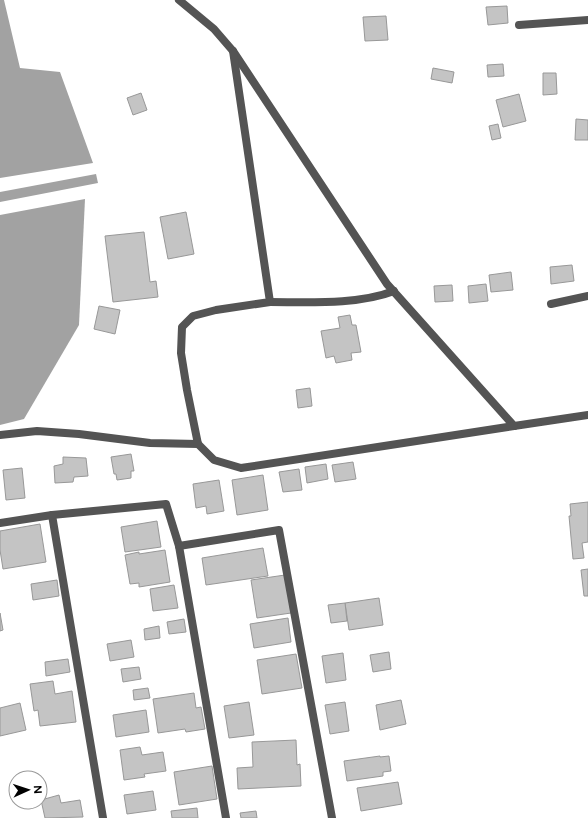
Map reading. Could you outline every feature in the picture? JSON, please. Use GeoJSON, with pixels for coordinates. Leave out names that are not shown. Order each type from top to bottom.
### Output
{"type":"FeatureCollection","features":[{"type":"Feature","properties":{"kind":"street"},"geometry":{"type":"LineString","coordinates":[[179,0],[214,29],[233,51],[387,284],[514,426]]}},
{"type":"Feature","properties":{"kind":"street"},"geometry":{"type":"LineString","coordinates":[[519,26],[588,20]]}},
{"type":"Feature","properties":{"kind":"street"},"geometry":{"type":"LineString","coordinates":[[233,51],[270,302]]}},
{"type":"Feature","properties":{"kind":"street"},"geometry":{"type":"LineString","coordinates":[[394,291],[381,296],[327,302],[270,302],[216,310],[192,316],[182,327],[181,353],[198,444],[214,460],[241,468],[588,415]]}},
{"type":"Feature","properties":{"kind":"street"},"geometry":{"type":"LineString","coordinates":[[550,304],[588,296]]}},
{"type":"Feature","properties":{"kind":"street"},"geometry":{"type":"LineString","coordinates":[[0,435],[37,431],[79,434],[150,443],[198,444]]}},
{"type":"Feature","properties":{"kind":"street"},"geometry":{"type":"LineString","coordinates":[[0,523],[52,515],[166,504],[179,546],[226,818]]}},
{"type":"Feature","properties":{"kind":"street"},"geometry":{"type":"LineString","coordinates":[[52,515],[103,818]]}},
{"type":"Feature","properties":{"kind":"street"},"geometry":{"type":"LineString","coordinates":[[179,546],[279,530],[332,818]]}},
{"type":"Feature","properties":{"kind":"shaded area"},"geometry":{"type":"Polygon","coordinates":[[[0,0],[4,0],[20,68],[60,72],[93,163],[0,178],[0,0]]]}},
{"type":"Feature","properties":{"kind":"shaded area"},"geometry":{"type":"Polygon","coordinates":[[[96,174],[98,183],[0,202],[0,192],[96,174]]]}},
{"type":"Feature","properties":{"kind":"shaded area"},"geometry":{"type":"Polygon","coordinates":[[[85,199],[79,325],[24,419],[0,425],[0,215],[85,199]]]}},
{"type":"Feature","properties":{"kind":"building"},"geometry":{"type":"Polygon","coordinates":[[[507,6],[508,23],[488,25],[486,7],[507,6]]]}},
{"type":"Feature","properties":{"kind":"building"},"geometry":{"type":"Polygon","coordinates":[[[386,16],[388,40],[365,41],[363,17],[386,16]]]}},
{"type":"Feature","properties":{"kind":"building"},"geometry":{"type":"Polygon","coordinates":[[[503,64],[504,76],[488,77],[487,65],[503,64]]]}},
{"type":"Feature","properties":{"kind":"building"},"geometry":{"type":"Polygon","coordinates":[[[433,68],[454,72],[452,83],[431,79],[433,68]]]}},
{"type":"Feature","properties":{"kind":"building"},"geometry":{"type":"Polygon","coordinates":[[[543,73],[556,73],[557,94],[543,95],[543,73]]]}},
{"type":"Feature","properties":{"kind":"building"},"geometry":{"type":"Polygon","coordinates":[[[141,93],[147,110],[133,115],[127,98],[141,93]]]}},
{"type":"Feature","properties":{"kind":"building"},"geometry":{"type":"Polygon","coordinates":[[[519,94],[526,121],[503,127],[496,100],[519,94]]]}},
{"type":"Feature","properties":{"kind":"building"},"geometry":{"type":"Polygon","coordinates":[[[576,119],[588,120],[588,140],[575,140],[576,119]]]}},
{"type":"Feature","properties":{"kind":"building"},"geometry":{"type":"Polygon","coordinates":[[[498,124],[501,138],[492,140],[489,126],[498,124]]]}},
{"type":"Feature","properties":{"kind":"building"},"geometry":{"type":"Polygon","coordinates":[[[186,212],[194,254],[168,259],[160,217],[186,212]]]}},
{"type":"Feature","properties":{"kind":"building"},"geometry":{"type":"Polygon","coordinates":[[[144,232],[150,282],[156,281],[158,297],[113,302],[105,236],[144,232]]]}},
{"type":"Feature","properties":{"kind":"building"},"geometry":{"type":"Polygon","coordinates":[[[572,265],[574,281],[551,284],[550,267],[572,265]]]}},
{"type":"Feature","properties":{"kind":"building"},"geometry":{"type":"Polygon","coordinates":[[[511,272],[513,290],[491,292],[489,275],[511,272]]]}},
{"type":"Feature","properties":{"kind":"building"},"geometry":{"type":"Polygon","coordinates":[[[486,284],[488,301],[469,303],[468,286],[486,284]]]}},
{"type":"Feature","properties":{"kind":"building"},"geometry":{"type":"Polygon","coordinates":[[[452,285],[453,301],[435,302],[434,286],[452,285]]]}},
{"type":"Feature","properties":{"kind":"building"},"geometry":{"type":"Polygon","coordinates":[[[99,306],[120,310],[115,334],[94,329],[99,306]]]}},
{"type":"Feature","properties":{"kind":"building"},"geometry":{"type":"Polygon","coordinates":[[[350,315],[352,325],[356,325],[361,352],[351,353],[352,360],[336,363],[334,356],[326,358],[321,331],[340,328],[338,317],[350,315]]]}},
{"type":"Feature","properties":{"kind":"building"},"geometry":{"type":"Polygon","coordinates":[[[310,388],[312,406],[298,408],[296,390],[310,388]]]}},
{"type":"Feature","properties":{"kind":"building"},"geometry":{"type":"Polygon","coordinates":[[[131,454],[134,471],[131,471],[131,478],[117,480],[116,474],[114,474],[111,457],[131,454]]]}},
{"type":"Feature","properties":{"kind":"building"},"geometry":{"type":"Polygon","coordinates":[[[63,457],[86,458],[88,476],[74,477],[73,482],[55,483],[54,466],[63,464],[63,457]]]}},
{"type":"Feature","properties":{"kind":"building"},"geometry":{"type":"Polygon","coordinates":[[[353,462],[356,479],[335,482],[332,465],[353,462]]]}},
{"type":"Feature","properties":{"kind":"building"},"geometry":{"type":"Polygon","coordinates":[[[326,464],[328,479],[307,483],[305,467],[326,464]]]}},
{"type":"Feature","properties":{"kind":"building"},"geometry":{"type":"Polygon","coordinates":[[[22,468],[25,498],[6,500],[3,470],[22,468]]]}},
{"type":"Feature","properties":{"kind":"building"},"geometry":{"type":"Polygon","coordinates":[[[299,469],[302,490],[283,492],[279,472],[299,469]]]}},
{"type":"Feature","properties":{"kind":"building"},"geometry":{"type":"Polygon","coordinates":[[[263,475],[268,510],[237,515],[232,480],[263,475]]]}},
{"type":"Feature","properties":{"kind":"building"},"geometry":{"type":"Polygon","coordinates":[[[219,480],[224,511],[207,514],[206,506],[196,508],[193,484],[219,480]]]}},
{"type":"Feature","properties":{"kind":"building"},"geometry":{"type":"Polygon","coordinates":[[[588,502],[588,542],[582,543],[584,558],[573,559],[569,516],[571,516],[570,504],[588,502]]]}},
{"type":"Feature","properties":{"kind":"building"},"geometry":{"type":"Polygon","coordinates":[[[157,521],[161,547],[125,552],[121,527],[157,521]]]}},
{"type":"Feature","properties":{"kind":"building"},"geometry":{"type":"Polygon","coordinates":[[[40,524],[46,562],[3,569],[0,550],[0,531],[40,524]]]}},
{"type":"Feature","properties":{"kind":"building"},"geometry":{"type":"Polygon","coordinates":[[[263,548],[268,576],[206,585],[202,558],[263,548]]]}},
{"type":"Feature","properties":{"kind":"building"},"geometry":{"type":"Polygon","coordinates":[[[165,550],[170,582],[139,587],[139,583],[130,584],[125,555],[139,552],[139,554],[165,550]]]}},
{"type":"Feature","properties":{"kind":"building"},"geometry":{"type":"Polygon","coordinates":[[[588,569],[588,596],[584,596],[581,570],[588,569]]]}},
{"type":"Feature","properties":{"kind":"building"},"geometry":{"type":"Polygon","coordinates":[[[285,575],[291,613],[257,618],[251,580],[285,575]]]}},
{"type":"Feature","properties":{"kind":"building"},"geometry":{"type":"Polygon","coordinates":[[[57,580],[59,596],[33,600],[31,584],[57,580]]]}},
{"type":"Feature","properties":{"kind":"building"},"geometry":{"type":"Polygon","coordinates":[[[174,585],[178,608],[153,611],[150,589],[174,585]]]}},
{"type":"Feature","properties":{"kind":"building"},"geometry":{"type":"Polygon","coordinates":[[[379,598],[383,625],[349,630],[345,603],[379,598]]]}},
{"type":"Feature","properties":{"kind":"building"},"geometry":{"type":"Polygon","coordinates":[[[345,603],[347,621],[331,623],[328,605],[345,603]]]}},
{"type":"Feature","properties":{"kind":"building"},"geometry":{"type":"Polygon","coordinates":[[[0,613],[3,630],[0,631],[0,613]]]}},
{"type":"Feature","properties":{"kind":"building"},"geometry":{"type":"Polygon","coordinates":[[[288,618],[291,642],[254,648],[250,624],[288,618]]]}},
{"type":"Feature","properties":{"kind":"building"},"geometry":{"type":"Polygon","coordinates":[[[184,619],[186,632],[169,634],[167,622],[184,619]]]}},
{"type":"Feature","properties":{"kind":"building"},"geometry":{"type":"Polygon","coordinates":[[[159,626],[160,638],[145,640],[144,629],[159,626]]]}},
{"type":"Feature","properties":{"kind":"building"},"geometry":{"type":"Polygon","coordinates":[[[131,640],[134,657],[110,661],[107,644],[131,640]]]}},
{"type":"Feature","properties":{"kind":"building"},"geometry":{"type":"Polygon","coordinates":[[[389,652],[391,669],[373,672],[370,655],[389,652]]]}},
{"type":"Feature","properties":{"kind":"building"},"geometry":{"type":"Polygon","coordinates":[[[343,653],[346,680],[326,683],[322,656],[343,653]]]}},
{"type":"Feature","properties":{"kind":"building"},"geometry":{"type":"Polygon","coordinates":[[[296,654],[302,688],[262,694],[257,660],[296,654]]]}},
{"type":"Feature","properties":{"kind":"building"},"geometry":{"type":"Polygon","coordinates":[[[68,659],[70,672],[46,676],[45,662],[68,659]]]}},
{"type":"Feature","properties":{"kind":"building"},"geometry":{"type":"Polygon","coordinates":[[[139,667],[141,679],[123,682],[121,669],[139,667]]]}},
{"type":"Feature","properties":{"kind":"building"},"geometry":{"type":"Polygon","coordinates":[[[53,681],[55,694],[72,691],[76,722],[40,726],[38,710],[34,711],[30,684],[53,681]]]}},
{"type":"Feature","properties":{"kind":"building"},"geometry":{"type":"Polygon","coordinates":[[[148,688],[150,698],[134,700],[133,690],[148,688]]]}},
{"type":"Feature","properties":{"kind":"building"},"geometry":{"type":"Polygon","coordinates":[[[194,693],[196,708],[201,707],[205,729],[186,732],[185,729],[158,733],[153,699],[194,693]]]}},
{"type":"Feature","properties":{"kind":"building"},"geometry":{"type":"Polygon","coordinates":[[[401,700],[406,724],[380,730],[376,705],[401,700]]]}},
{"type":"Feature","properties":{"kind":"building"},"geometry":{"type":"Polygon","coordinates":[[[249,702],[254,735],[229,738],[224,706],[249,702]]]}},
{"type":"Feature","properties":{"kind":"building"},"geometry":{"type":"Polygon","coordinates":[[[345,702],[349,731],[330,734],[325,705],[345,702]]]}},
{"type":"Feature","properties":{"kind":"building"},"geometry":{"type":"Polygon","coordinates":[[[20,703],[26,730],[0,736],[0,708],[20,703]]]}},
{"type":"Feature","properties":{"kind":"building"},"geometry":{"type":"Polygon","coordinates":[[[146,710],[149,732],[116,737],[113,715],[146,710]]]}},
{"type":"Feature","properties":{"kind":"building"},"geometry":{"type":"Polygon","coordinates":[[[296,740],[297,765],[300,764],[301,786],[238,789],[237,768],[253,767],[252,742],[296,740]]]}},
{"type":"Feature","properties":{"kind":"building"},"geometry":{"type":"Polygon","coordinates":[[[140,747],[142,755],[163,752],[166,771],[144,774],[145,777],[124,780],[120,750],[140,747]]]}},
{"type":"Feature","properties":{"kind":"building"},"geometry":{"type":"Polygon","coordinates":[[[389,756],[391,771],[383,772],[383,776],[347,781],[344,761],[389,756]]]}},
{"type":"Feature","properties":{"kind":"building"},"geometry":{"type":"Polygon","coordinates":[[[212,766],[217,799],[179,805],[174,772],[212,766]]]}},
{"type":"Feature","properties":{"kind":"building"},"geometry":{"type":"Polygon","coordinates":[[[398,782],[402,804],[361,811],[357,788],[398,782]]]}},
{"type":"Feature","properties":{"kind":"building"},"geometry":{"type":"Polygon","coordinates":[[[153,791],[156,810],[127,814],[124,795],[153,791]]]}},
{"type":"Feature","properties":{"kind":"building"},"geometry":{"type":"Polygon","coordinates":[[[59,795],[61,803],[80,800],[83,817],[45,818],[43,810],[48,810],[48,798],[59,795]]]}},
{"type":"Feature","properties":{"kind":"building"},"geometry":{"type":"Polygon","coordinates":[[[197,808],[198,818],[172,818],[171,811],[197,808]]]}},
{"type":"Feature","properties":{"kind":"building"},"geometry":{"type":"Polygon","coordinates":[[[256,811],[257,818],[241,818],[240,813],[256,811]]]}}]}
